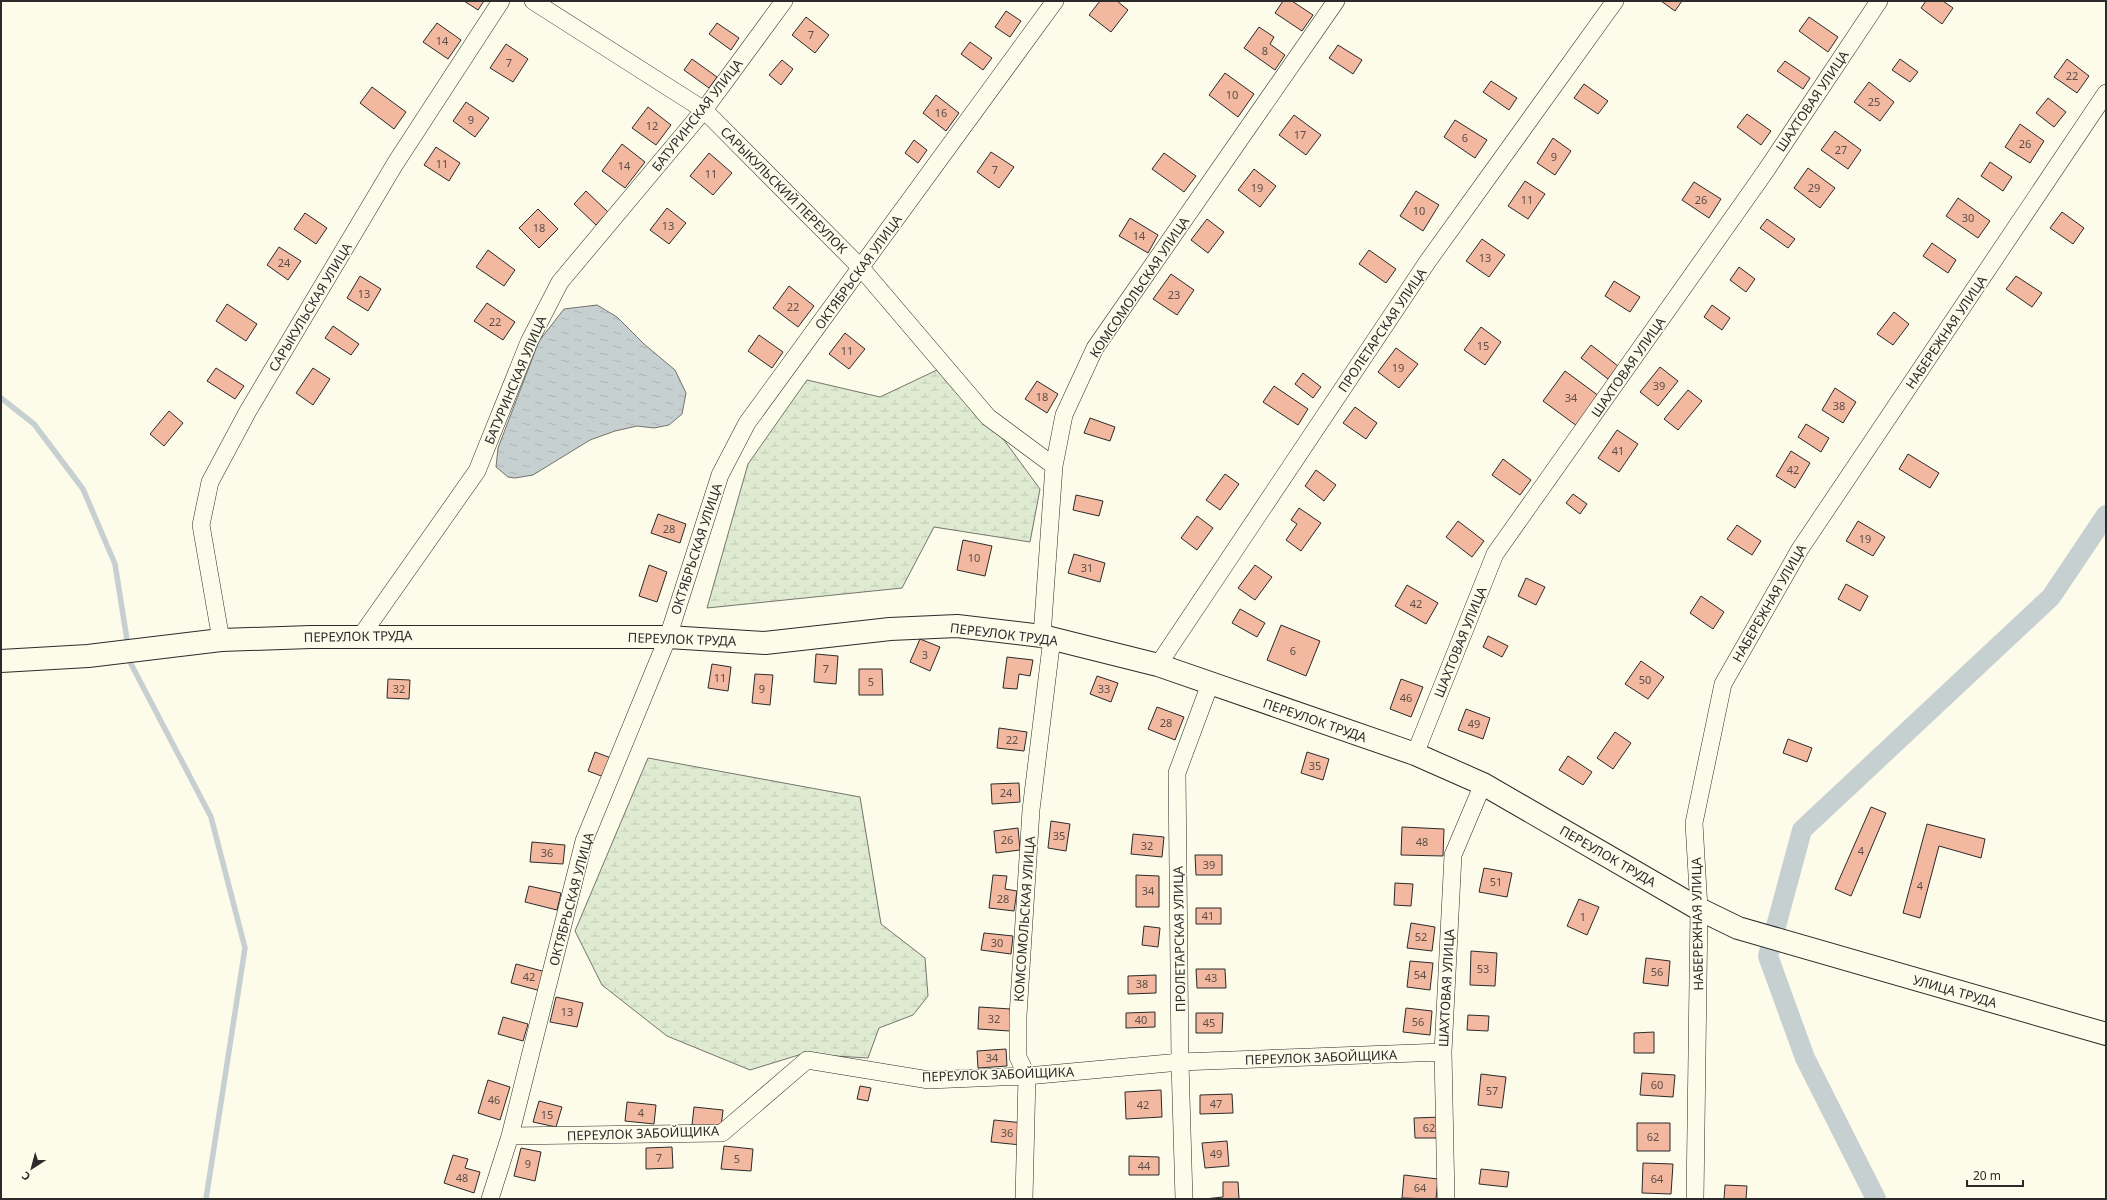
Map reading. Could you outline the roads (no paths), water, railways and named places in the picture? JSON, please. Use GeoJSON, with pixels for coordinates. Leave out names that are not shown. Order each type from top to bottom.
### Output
{"type":"FeatureCollection","features":[{"type":"Feature","properties":{"kind":"street","name":"САРЫКУЛЬСКАЯ УЛИЦА"},"geometry":{"type":"LineString","coordinates":[[221,640],[201,525],[210,482],[248,411],[395,164],[501,1]]}},
{"type":"Feature","properties":{"kind":"street","name":"САРЫКУЛЬСКИЙ ПЕРЕУЛОК"},"geometry":{"type":"LineString","coordinates":[[533,1],[704,110],[862,268],[988,417],[1054,466]]}},
{"type":"Feature","properties":{"kind":"street","name":"БАТУРИНСКАЯ УЛИЦА"},"geometry":{"type":"LineString","coordinates":[[362,636],[477,471],[529,342],[560,282],[704,110],[784,1]]}},
{"type":"Feature","properties":{"kind":"street","name":"ОКТЯБРЬСКАЯ УЛИЦА"},"geometry":{"type":"LineString","coordinates":[[490,1199],[510,1136],[584,841],[668,637],[720,474],[747,423],[862,268],[1055,1]]}},
{"type":"Feature","properties":{"kind":"street","name":"КОМСОМОЛЬСКАЯ УЛИЦА"},"geometry":{"type":"LineString","coordinates":[[1024,1199],[1027,1076],[1018,1057],[1018,1016],[1031,810],[1047,637],[1054,466],[1064,415],[1095,348],[1336,1]]}},
{"type":"Feature","properties":{"kind":"street","name":"ПРОЛЕТАРСКАЯ УЛИЦА"},"geometry":{"type":"LineString","coordinates":[[1158,665],[1428,261],[1615,1]]}},
{"type":"Feature","properties":{"kind":"street","name":"ШАХТОВАЯ УЛИЦА"},"geometry":{"type":"LineString","coordinates":[[1415,754],[1495,554],[1765,172],[1879,1]]}},
{"type":"Feature","properties":{"kind":"street","name":"НАБЕРЕЖНАЯ УЛИЦА"},"geometry":{"type":"LineString","coordinates":[[1695,1199],[1699,909],[1694,823],[1723,684],[1800,549],[2106,94]]}},
{"type":"Feature","properties":{"kind":"street","name":"ПЕРЕУЛОК ТРУДА"},"geometry":{"type":"LineString","coordinates":[[1,662],[88,656],[221,640],[362,636],[668,637],[765,644],[890,629],[957,626],[1047,637],[1158,665],[1415,754],[1484,784],[1699,909],[1738,928]]}},
{"type":"Feature","properties":{"kind":"street","name":"ПРОЛЕТАРСКАЯ УЛИЦА"},"geometry":{"type":"LineString","coordinates":[[1184,1199],[1180,1062],[1177,773],[1210,684]]}},
{"type":"Feature","properties":{"kind":"street","name":"ШАХТОВАЯ УЛИЦА"},"geometry":{"type":"LineString","coordinates":[[1446,1199],[1443,1052],[1453,856],[1484,784]]}},
{"type":"Feature","properties":{"kind":"street","name":"УЛИЦА ТРУДА"},"geometry":{"type":"LineString","coordinates":[[1738,928],[2106,1034]]}},
{"type":"Feature","properties":{"kind":"street","name":"ПЕРЕУЛОК ЗАБОЙЩИКА"},"geometry":{"type":"LineString","coordinates":[[510,1136],[722,1133],[807,1060],[929,1080],[1027,1076],[1180,1062],[1443,1052]]}},
{"type":"Feature","properties":{"kind":"water"},"geometry":{"type":"Polygon","coordinates":[[[597,305],[617,317],[644,344],[675,370],[686,393],[682,414],[669,425],[654,428],[637,426],[615,431],[590,440],[533,475],[515,478],[508,477],[496,467],[498,448],[539,341],[564,309],[597,305]]]}},
{"type":"Feature","properties":{"kind":"waterway"},"geometry":{"type":"LineString","coordinates":[[1,398],[34,424],[83,489],[115,564],[128,646]]}},
{"type":"Feature","properties":{"kind":"waterway"},"geometry":{"type":"LineString","coordinates":[[1876,1199],[1805,1058],[1768,956],[1802,830],[2051,597],[2106,515]]}},
{"type":"Feature","properties":{"kind":"waterway"},"geometry":{"type":"LineString","coordinates":[[129,655],[130,662],[211,817],[245,948],[206,1199]]}}]}
